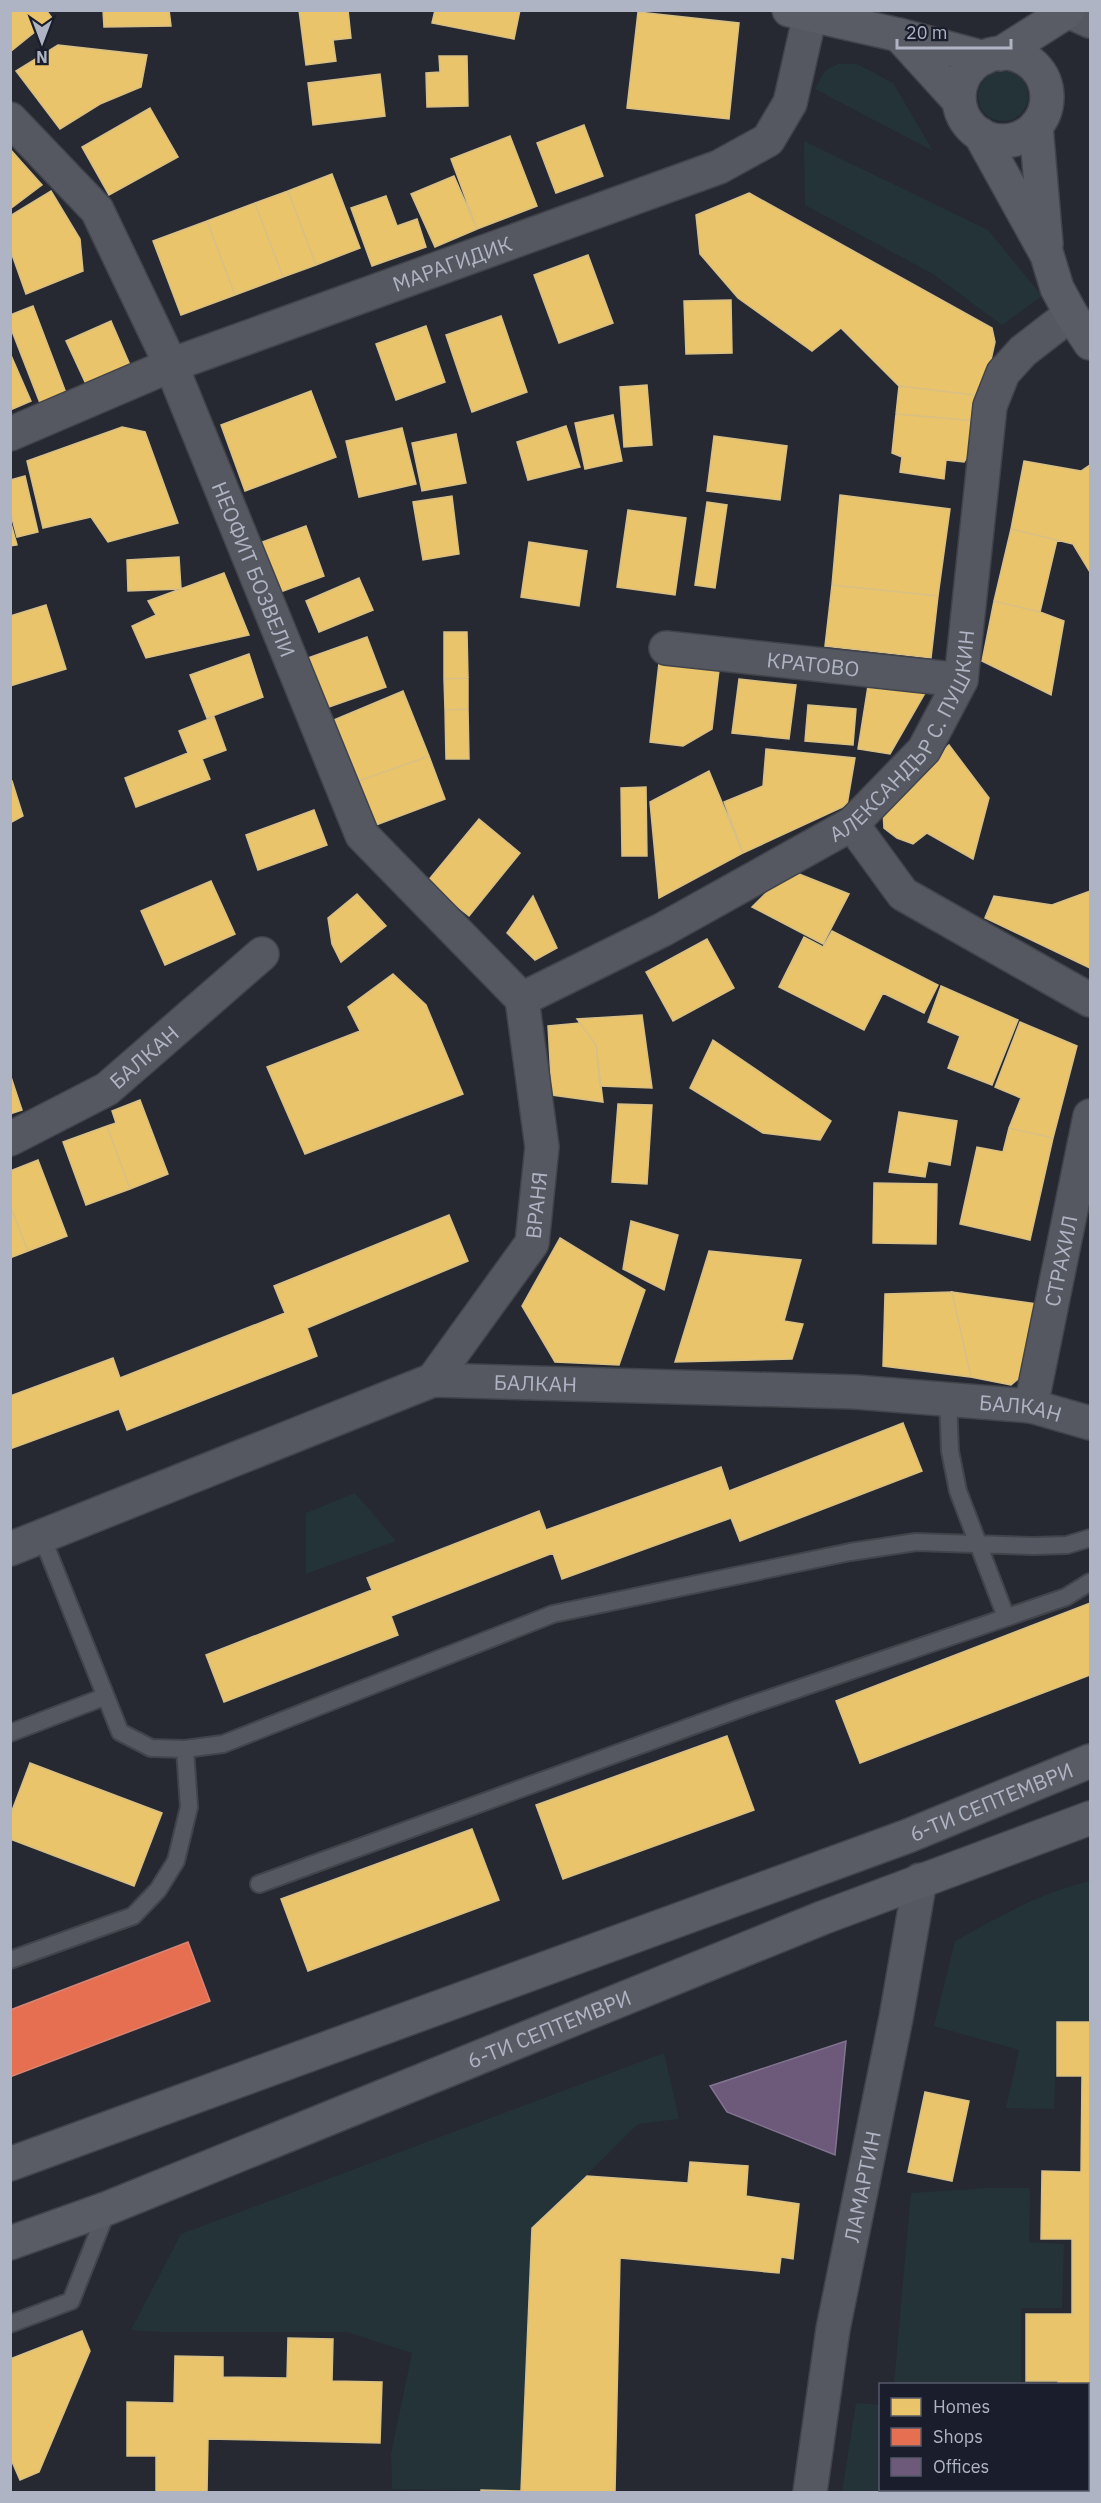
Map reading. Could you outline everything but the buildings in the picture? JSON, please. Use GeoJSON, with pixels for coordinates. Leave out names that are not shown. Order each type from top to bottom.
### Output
{"type":"FeatureCollection","features":[{"type":"Feature","properties":{"kind":"main road"},"geometry":{"type":"LineString","coordinates":[[959,101],[965,76],[973,66],[1068,10]]}},
{"type":"Feature","properties":{"kind":"main road"},"geometry":{"type":"LineString","coordinates":[[1044,81],[1068,10]]}},
{"type":"Feature","properties":{"kind":"main road"},"geometry":{"type":"LineString","coordinates":[[800,13],[992,56],[1014,55],[1027,60],[1037,69],[1044,81],[1047,105],[1036,126],[1027,134],[1003,141],[980,134]]}},
{"type":"Feature","properties":{"kind":"main road"},"geometry":{"type":"LineString","coordinates":[[898,35],[959,101],[963,114],[980,134],[1047,255]]}},
{"type":"Feature","properties":{"kind":"main road"},"geometry":{"type":"LineString","coordinates":[[1036,126],[1047,255],[1057,288],[1090,343]]}},
{"type":"Feature","properties":{"kind":"main road","name":"6-ТИ СЕПТЕМВРИ"},"geometry":{"type":"LineString","coordinates":[[10,2164],[909,1836],[1090,1761]]}},
{"type":"Feature","properties":{"kind":"main road","name":"6-ТИ СЕПТЕМВРИ"},"geometry":{"type":"LineString","coordinates":[[10,2243],[108,2208],[920,1880],[1090,1818]]}},
{"type":"Feature","properties":{"kind":"street"},"geometry":{"type":"LineString","coordinates":[[1068,10],[1090,21]]}},
{"type":"Feature","properties":{"kind":"street","name":"МАРАГИДИК"},"geometry":{"type":"LineString","coordinates":[[10,434],[171,365],[719,167],[768,140],[790,103],[800,13]]}},
{"type":"Feature","properties":{"kind":"street","name":"НЕОФИТ БОЗВЕЛИ"},"geometry":{"type":"LineString","coordinates":[[10,119],[97,210],[171,365],[362,835],[522,999]]}},
{"type":"Feature","properties":{"kind":"street","name":"АЛЕКСАНДЪР С. ПУШКИН"},"geometry":{"type":"LineString","coordinates":[[522,999],[662,930],[852,824],[924,750],[961,680],[990,406],[1003,373],[1023,351],[1071,314]]}},
{"type":"Feature","properties":{"kind":"street","name":"КРАТОВО"},"geometry":{"type":"LineString","coordinates":[[666,648],[961,680]]}},
{"type":"Feature","properties":{"kind":"street"},"geometry":{"type":"LineString","coordinates":[[852,824],[903,894],[1090,1000]]}},
{"type":"Feature","properties":{"kind":"street","name":"БАЛКАН"},"geometry":{"type":"LineString","coordinates":[[10,1138],[107,1089],[262,954]]}},
{"type":"Feature","properties":{"kind":"street","name":"ВРАНЯ"},"geometry":{"type":"LineString","coordinates":[[433,1380],[532,1243],[542,1147],[522,999]]}},
{"type":"Feature","properties":{"kind":"street","name":"СТРАХИЛ"},"geometry":{"type":"LineString","coordinates":[[1031,1406],[1090,1116]]}},
{"type":"Feature","properties":{"kind":"street","name":"БАЛКАН"},"geometry":{"type":"LineString","coordinates":[[10,1549],[433,1380],[855,1392],[1031,1406],[1090,1423]]}},
{"type":"Feature","properties":{"kind":"street","name":"ЛАМАРТИН"},"geometry":{"type":"LineString","coordinates":[[810,2493],[833,2329],[896,2018],[920,1880]]}},
{"type":"Feature","properties":{"kind":"lane"},"geometry":{"type":"LineString","coordinates":[[948,1399],[950,1451],[958,1491],[1006,1617]]}},
{"type":"Feature","properties":{"kind":"lane"},"geometry":{"type":"LineString","coordinates":[[42,1537],[104,1697],[120,1732],[151,1748],[185,1749],[224,1744],[554,1614],[850,1552],[916,1542],[1067,1545],[1090,1539]]}},
{"type":"Feature","properties":{"kind":"lane"},"geometry":{"type":"LineString","coordinates":[[259,1884],[728,1713],[1066,1597],[1090,1581]]}},
{"type":"Feature","properties":{"kind":"lane"},"geometry":{"type":"LineString","coordinates":[[10,1733],[104,1697]]}},
{"type":"Feature","properties":{"kind":"lane"},"geometry":{"type":"LineString","coordinates":[[10,1960],[133,1916],[158,1890],[176,1861],[189,1807],[185,1749]]}},
{"type":"Feature","properties":{"kind":"lane"},"geometry":{"type":"LineString","coordinates":[[10,2324],[70,2301],[108,2208]]}},
{"type":"Feature","properties":{"kind":"shaded area"},"geometry":{"type":"Polygon","coordinates":[[[838,64],[857,64],[893,83],[933,151],[815,89],[825,71],[838,64]]]}},
{"type":"Feature","properties":{"kind":"shaded area"},"geometry":{"type":"Polygon","coordinates":[[[1003,71],[1021,78],[1028,96],[1021,114],[1003,121],[985,114],[978,96],[985,78],[1003,71]]]}},
{"type":"Feature","properties":{"kind":"shaded area"},"geometry":{"type":"Polygon","coordinates":[[[804,141],[988,230],[1042,296],[1002,325],[933,274],[805,205],[804,141]]]}},
{"type":"Feature","properties":{"kind":"shaded area"},"geometry":{"type":"Polygon","coordinates":[[[355,1493],[396,1541],[306,1574],[306,1513],[355,1493]]]}},
{"type":"Feature","properties":{"kind":"shaded area"},"geometry":{"type":"Polygon","coordinates":[[[1090,1881],[1090,2022],[1057,2022],[1054,2109],[1006,2108],[1019,2050],[934,2026],[955,1941],[1037,1898],[1090,1881]]]}},
{"type":"Feature","properties":{"kind":"shaded area"},"geometry":{"type":"Polygon","coordinates":[[[664,2053],[679,2119],[638,2124],[532,2229],[521,2491],[392,2489],[391,2454],[412,2353],[347,2332],[131,2330],[181,2234],[664,2053]]]}},
{"type":"Feature","properties":{"kind":"shaded area"},"geometry":{"type":"Polygon","coordinates":[[[1030,2188],[1029,2242],[1064,2244],[1062,2308],[1021,2308],[1021,2383],[894,2383],[911,2193],[1030,2188]]]}},
{"type":"Feature","properties":{"kind":"shaded area"},"geometry":{"type":"Polygon","coordinates":[[[856,2403],[879,2405],[879,2491],[1009,2491],[1009,2492],[842,2492],[856,2403]]]}}]}
